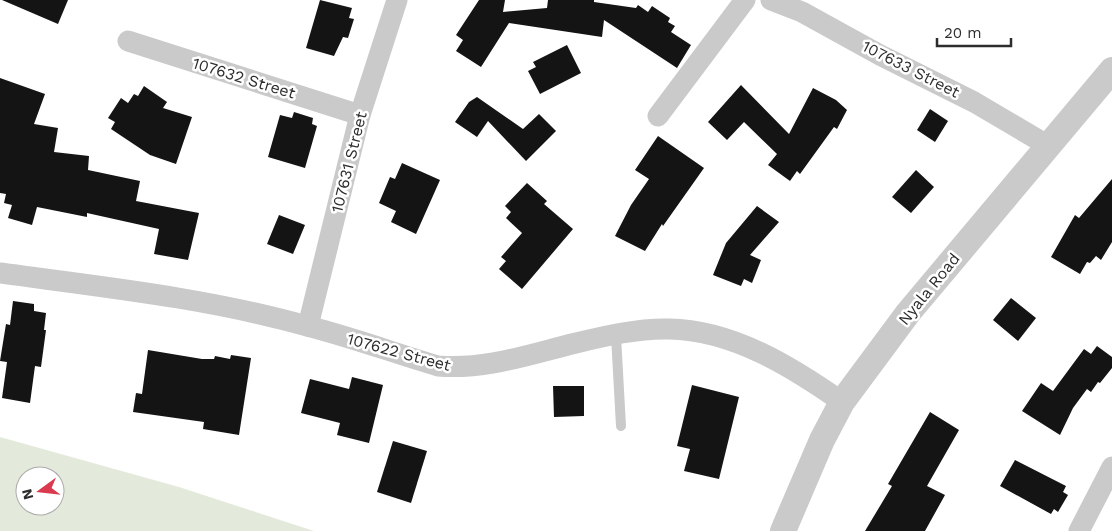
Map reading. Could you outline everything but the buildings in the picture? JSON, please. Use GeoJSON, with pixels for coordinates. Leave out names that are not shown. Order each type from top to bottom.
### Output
{"type":"FeatureCollection","features":[{"type":"Feature","properties":{"kind":"street","name":"107631 Street"},"geometry":{"type":"LineString","coordinates":[[308,326],[360,114],[396,0]]}},
{"type":"Feature","properties":{"kind":"street"},"geometry":{"type":"LineString","coordinates":[[658,116],[745,0]]}},
{"type":"Feature","properties":{"kind":"street","name":"107633 Street"},"geometry":{"type":"LineString","coordinates":[[771,0],[802,12],[974,102],[1048,145]]}},
{"type":"Feature","properties":{"kind":"street","name":"107632 Street"},"geometry":{"type":"LineString","coordinates":[[128,42],[360,114]]}},
{"type":"Feature","properties":{"kind":"street","name":"Nyala Road"},"geometry":{"type":"LineString","coordinates":[[784,531],[818,448],[842,402],[908,313],[1112,70]]}},
{"type":"Feature","properties":{"kind":"street","name":"107622 Street"},"geometry":{"type":"LineString","coordinates":[[0,273],[169,297],[308,326],[438,366],[460,368],[509,361],[576,343],[638,331],[670,329],[700,333],[730,340],[767,356],[811,380],[842,402]]}},
{"type":"Feature","properties":{"kind":"street"},"geometry":{"type":"LineString","coordinates":[[1079,531],[1112,466]]}},
{"type":"Feature","properties":{"kind":"lane"},"geometry":{"type":"LineString","coordinates":[[616,336],[621,426]]}},
{"type":"Feature","properties":{"kind":"green space"},"geometry":{"type":"Polygon","coordinates":[[[0,437],[179,487],[314,531],[0,531],[0,437]]]}}]}
